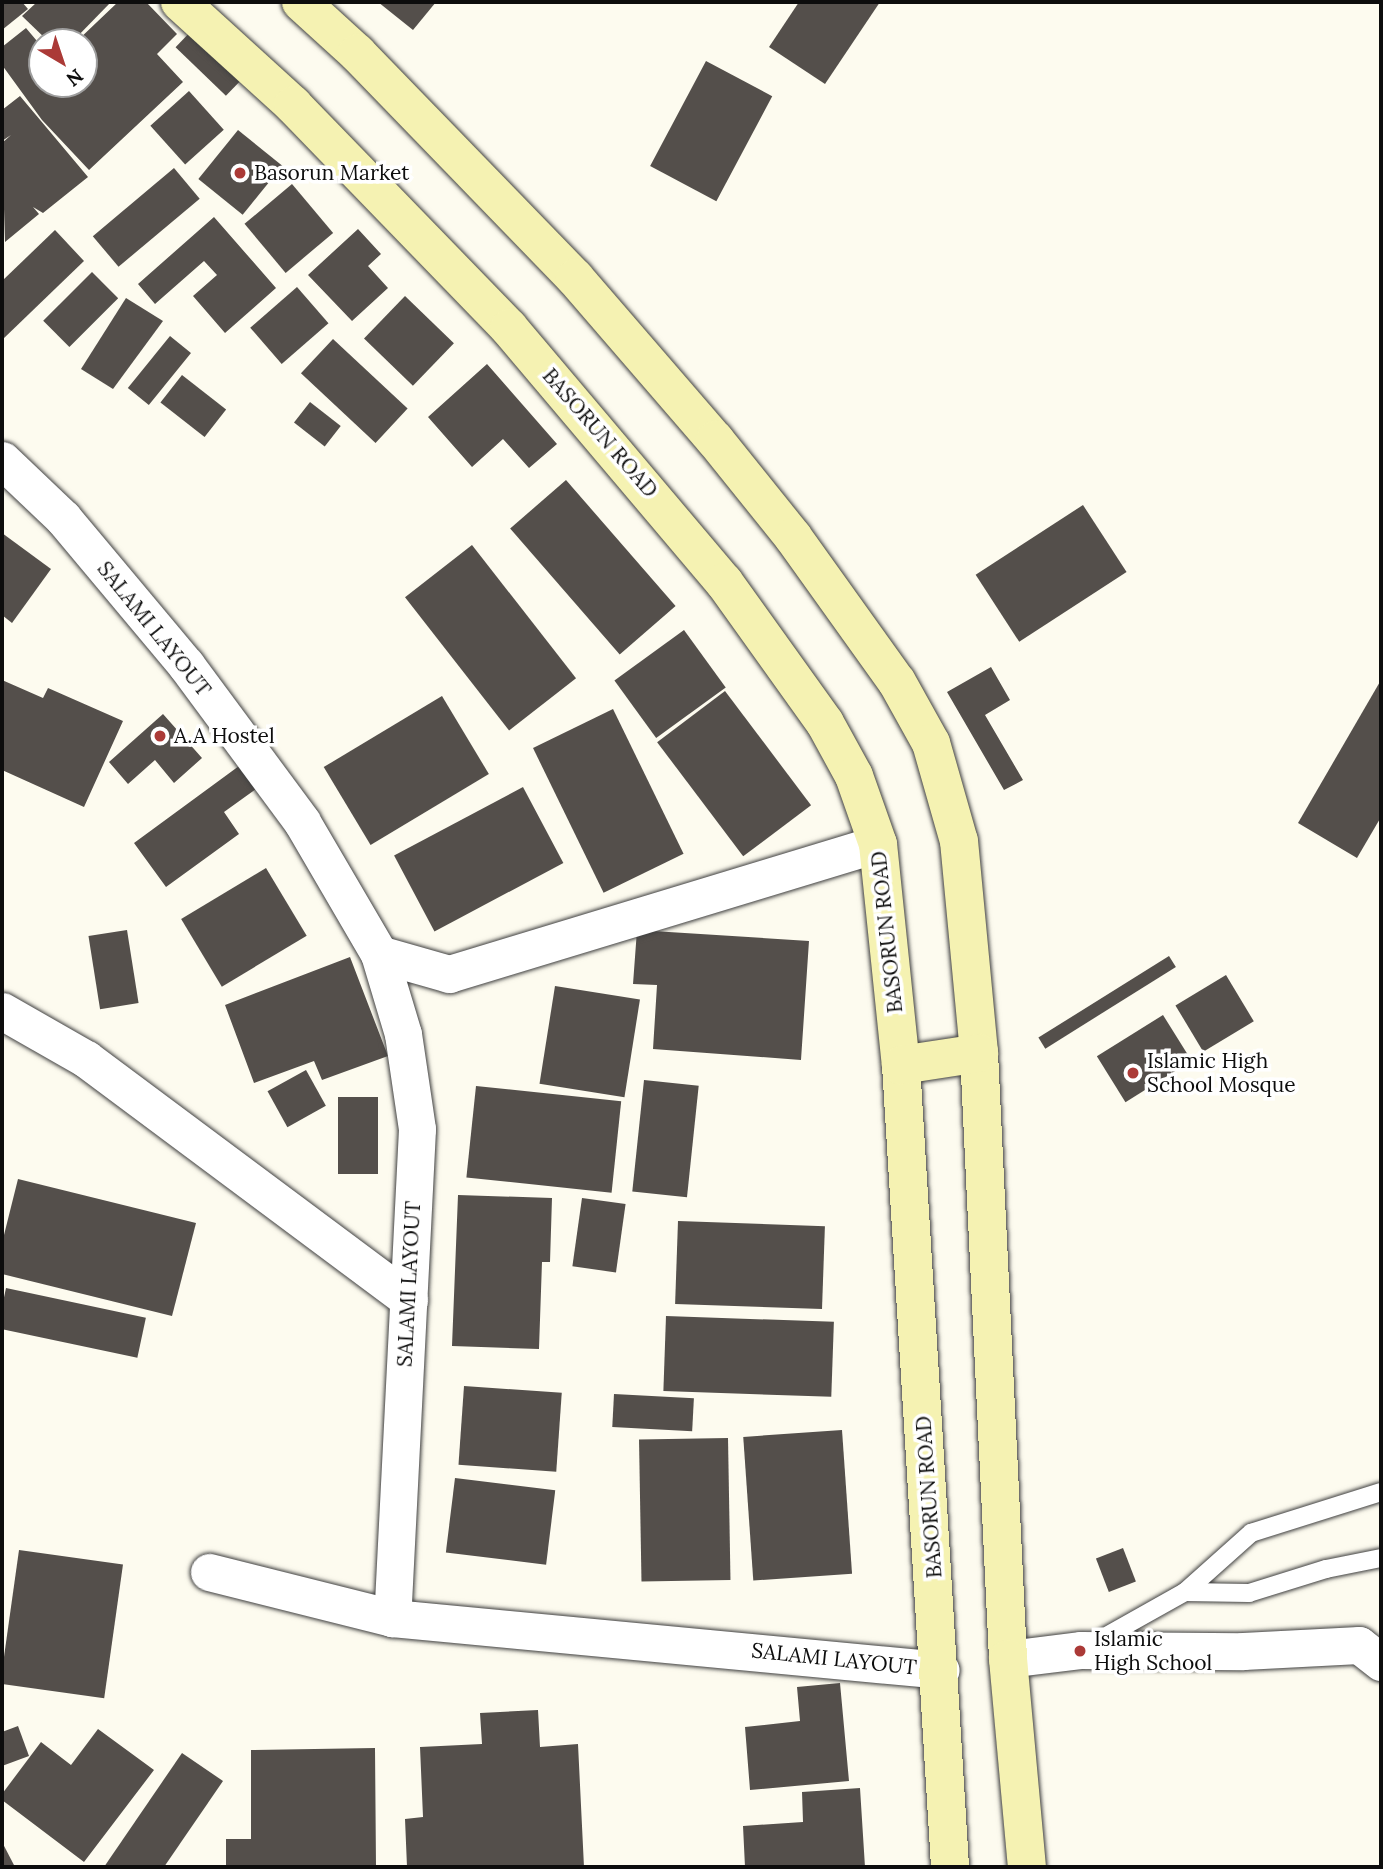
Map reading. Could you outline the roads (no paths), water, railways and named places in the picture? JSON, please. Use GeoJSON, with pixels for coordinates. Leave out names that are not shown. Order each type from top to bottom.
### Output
{"type":"FeatureCollection","features":[{"type":"Feature","properties":{"kind":"main road","name":"BASORUN ROAD"},"geometry":{"type":"LineString","coordinates":[[180,2],[293,105],[499,318],[647,488],[724,582],[825,723],[854,776],[878,844],[901,1065],[941,1670],[950,1867]]}},
{"type":"Feature","properties":{"kind":"main road"},"geometry":{"type":"LineString","coordinates":[[301,2],[357,53],[575,278],[793,537],[897,682],[931,743],[959,841],[979,1053],[1008,1659],[1027,1867]]}},
{"type":"Feature","properties":{"kind":"main road"},"geometry":{"type":"LineString","coordinates":[[901,1065],[979,1053]]}},
{"type":"Feature","properties":{"kind":"street","name":"SALAMI LAYOUT"},"geometry":{"type":"LineString","coordinates":[[2,460],[63,518],[186,665],[302,822],[379,954],[403,1034],[417,1129],[392,1618]]}},
{"type":"Feature","properties":{"kind":"street"},"geometry":{"type":"LineString","coordinates":[[379,954],[449,974],[878,844]]}},
{"type":"Feature","properties":{"kind":"street"},"geometry":{"type":"LineString","coordinates":[[2,1011],[86,1059],[409,1300]]}},
{"type":"Feature","properties":{"kind":"street","name":"SALAMI LAYOUT"},"geometry":{"type":"LineString","coordinates":[[209,1572],[392,1618],[941,1670]]}},
{"type":"Feature","properties":{"kind":"street"},"geometry":{"type":"LineString","coordinates":[[1008,1659],[1082,1650],[1359,1645],[1381,1662]]}},
{"type":"Feature","properties":{"kind":"lane"},"geometry":{"type":"LineString","coordinates":[[1082,1650],[1185,1592],[1251,1533],[1381,1492]]}},
{"type":"Feature","properties":{"kind":"lane"},"geometry":{"type":"LineString","coordinates":[[1185,1592],[1248,1593],[1326,1569],[1381,1558]]}},
{"type":"Feature","properties":{"kind":"place","name":"Basorun Market"},"geometry":{"type":"Point","coordinates":[240,173]}},
{"type":"Feature","properties":{"kind":"place","name":"A.A Hostel"},"geometry":{"type":"Point","coordinates":[160,736]}},
{"type":"Feature","properties":{"kind":"place","name":"Islamic High School Mosque"},"geometry":{"type":"Point","coordinates":[1133,1073]}},
{"type":"Feature","properties":{"kind":"place","name":"Islamic High School"},"geometry":{"type":"Point","coordinates":[1080,1651]}}]}
